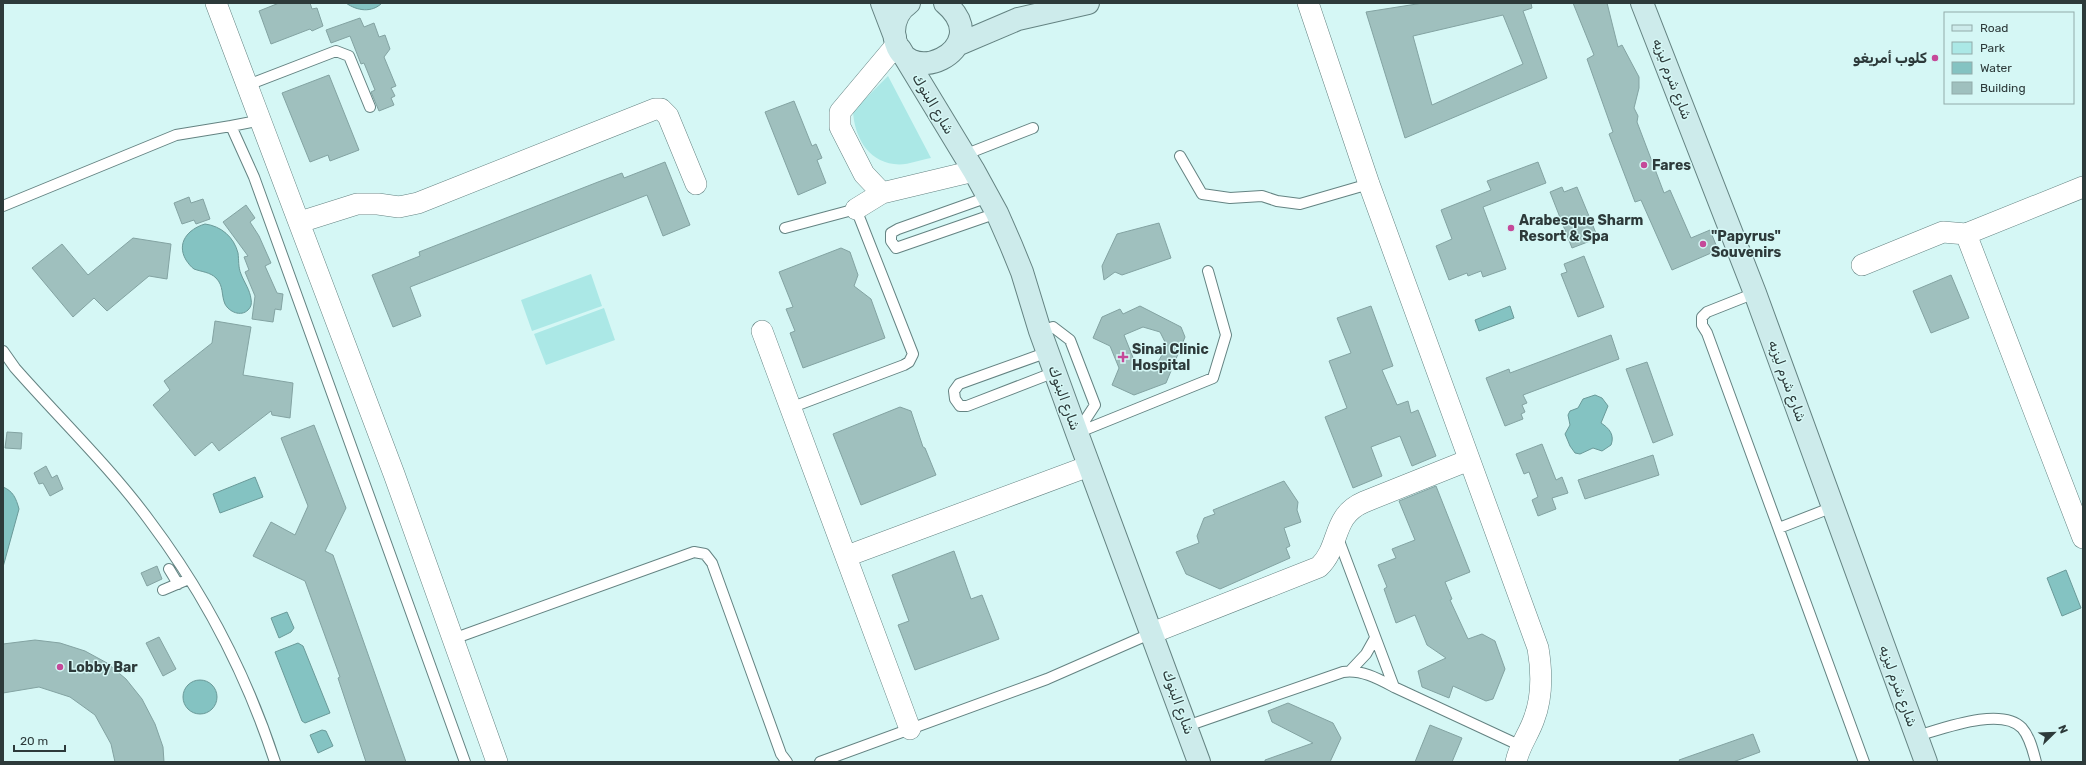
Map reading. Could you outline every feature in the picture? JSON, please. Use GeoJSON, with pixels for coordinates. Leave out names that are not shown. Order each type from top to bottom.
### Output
{"type":"FeatureCollection","features":[{"type":"Feature","properties":{"kind":"main road","name":"شارع البنوك"},"geometry":{"type":"LineString","coordinates":[[882,3],[897,44],[969,163],[996,211],[1022,272],[1040,331],[1187,726],[1199,762]]}},
{"type":"Feature","properties":{"kind":"main road"},"geometry":{"type":"LineString","coordinates":[[909,3],[900,11],[896,20],[897,44],[915,62],[935,63],[952,53],[957,45],[960,26],[957,17],[945,3]]}},
{"type":"Feature","properties":{"kind":"main road"},"geometry":{"type":"LineString","coordinates":[[957,45],[1018,19],[1088,3]]}},
{"type":"Feature","properties":{"kind":"main road","name":"شارع شرم ليزيه"},"geometry":{"type":"LineString","coordinates":[[1642,3],[1755,293],[1926,762]]}},
{"type":"Feature","properties":{"kind":"street"},"geometry":{"type":"LineString","coordinates":[[216,3],[262,120],[394,474],[497,762]]}},
{"type":"Feature","properties":{"kind":"street"},"geometry":{"type":"LineString","coordinates":[[1308,3],[1369,184],[1538,648],[1542,674],[1539,705],[1519,754]]}},
{"type":"Feature","properties":{"kind":"street"},"geometry":{"type":"LineString","coordinates":[[882,193],[864,174],[840,127],[840,112],[897,44]]}},
{"type":"Feature","properties":{"kind":"street"},"geometry":{"type":"LineString","coordinates":[[300,222],[341,207],[357,204],[378,204],[399,207],[418,203],[655,109],[661,109],[668,116],[696,184]]}},
{"type":"Feature","properties":{"kind":"street"},"geometry":{"type":"LineString","coordinates":[[856,209],[882,193],[969,163]]}},
{"type":"Feature","properties":{"kind":"street"},"geometry":{"type":"LineString","coordinates":[[1862,265],[1943,232],[1966,234],[2083,187]]}},
{"type":"Feature","properties":{"kind":"street"},"geometry":{"type":"LineString","coordinates":[[1966,234],[2083,538]]}},
{"type":"Feature","properties":{"kind":"street"},"geometry":{"type":"LineString","coordinates":[[762,331],[847,556],[910,729]]}},
{"type":"Feature","properties":{"kind":"street"},"geometry":{"type":"LineString","coordinates":[[1152,633],[1315,569],[1325,562],[1345,515],[1357,505],[1470,460]]}},
{"type":"Feature","properties":{"kind":"street"},"geometry":{"type":"LineString","coordinates":[[847,556],[1089,466]]}},
{"type":"Feature","properties":{"kind":"lane"},"geometry":{"type":"LineString","coordinates":[[248,85],[336,51],[349,56],[370,107]]}},
{"type":"Feature","properties":{"kind":"lane"},"geometry":{"type":"LineString","coordinates":[[3,206],[176,135],[262,120]]}},
{"type":"Feature","properties":{"kind":"lane"},"geometry":{"type":"LineString","coordinates":[[231,126],[257,184],[465,762]]}},
{"type":"Feature","properties":{"kind":"lane"},"geometry":{"type":"LineString","coordinates":[[969,163],[1033,128]]}},
{"type":"Feature","properties":{"kind":"lane"},"geometry":{"type":"LineString","coordinates":[[1180,156],[1202,194],[1230,198],[1262,196],[1277,201],[1300,204],[1369,184]]}},
{"type":"Feature","properties":{"kind":"lane"},"geometry":{"type":"LineString","coordinates":[[785,228],[856,209],[913,354],[909,362],[904,365],[790,408]]}},
{"type":"Feature","properties":{"kind":"lane"},"geometry":{"type":"LineString","coordinates":[[996,211],[896,248],[890,242],[891,233],[898,229],[996,211]]}},
{"type":"Feature","properties":{"kind":"lane"},"geometry":{"type":"LineString","coordinates":[[1077,433],[1213,378],[1226,335],[1208,271]]}},
{"type":"Feature","properties":{"kind":"lane"},"geometry":{"type":"LineString","coordinates":[[1755,293],[1707,312],[1702,317],[1702,325],[1709,340],[1779,528],[1864,762]]}},
{"type":"Feature","properties":{"kind":"lane"},"geometry":{"type":"LineString","coordinates":[[1040,331],[1053,327],[1070,340],[1095,405],[1077,433]]}},
{"type":"Feature","properties":{"kind":"lane"},"geometry":{"type":"LineString","coordinates":[[3,351],[15,368],[150,521],[189,579],[222,636],[264,730],[274,762]]}},
{"type":"Feature","properties":{"kind":"lane"},"geometry":{"type":"LineString","coordinates":[[1048,352],[959,384],[954,391],[955,399],[960,406],[967,406],[1055,372]]}},
{"type":"Feature","properties":{"kind":"lane"},"geometry":{"type":"LineString","coordinates":[[1779,528],[1833,507]]}},
{"type":"Feature","properties":{"kind":"lane"},"geometry":{"type":"LineString","coordinates":[[1336,534],[1394,687]]}},
{"type":"Feature","properties":{"kind":"lane"},"geometry":{"type":"LineString","coordinates":[[453,639],[694,552],[705,554],[712,562],[781,754],[788,762]]}},
{"type":"Feature","properties":{"kind":"lane"},"geometry":{"type":"LineString","coordinates":[[169,569],[178,584]]}},
{"type":"Feature","properties":{"kind":"lane"},"geometry":{"type":"LineString","coordinates":[[163,590],[189,579]]}},
{"type":"Feature","properties":{"kind":"lane"},"geometry":{"type":"LineString","coordinates":[[820,762],[1047,679],[1152,633]]}},
{"type":"Feature","properties":{"kind":"lane"},"geometry":{"type":"LineString","coordinates":[[1187,726],[1350,671],[1366,654],[1375,638]]}},
{"type":"Feature","properties":{"kind":"lane"},"geometry":{"type":"LineString","coordinates":[[1350,671],[1376,678],[1519,754]]}},
{"type":"Feature","properties":{"kind":"lane"},"geometry":{"type":"LineString","coordinates":[[1916,736],[1987,718],[2003,718],[2022,728],[2028,739],[2036,762]]}},
{"type":"Feature","properties":{"kind":"green space"},"geometry":{"type":"Polygon","coordinates":[[[888,76],[931,158],[903,164],[885,162],[876,158],[869,152],[859,138],[853,111],[888,76]]]}},
{"type":"Feature","properties":{"kind":"green space"},"geometry":{"type":"Polygon","coordinates":[[[591,274],[602,306],[532,331],[521,300],[591,274]]]}},
{"type":"Feature","properties":{"kind":"green space"},"geometry":{"type":"Polygon","coordinates":[[[604,308],[615,340],[546,365],[534,334],[604,308]]]}},
{"type":"Feature","properties":{"kind":"water"},"geometry":{"type":"Polygon","coordinates":[[[346,3],[382,3],[369,10],[364,10],[355,8],[346,3]]]}},
{"type":"Feature","properties":{"kind":"water"},"geometry":{"type":"Polygon","coordinates":[[[205,224],[216,227],[226,233],[236,247],[240,271],[249,292],[251,301],[251,307],[245,312],[235,313],[229,309],[225,304],[219,281],[209,273],[194,269],[183,254],[182,248],[185,238],[193,229],[205,224]]]}},
{"type":"Feature","properties":{"kind":"water"},"geometry":{"type":"Polygon","coordinates":[[[1510,306],[1514,318],[1479,331],[1475,320],[1510,306]]]}},
{"type":"Feature","properties":{"kind":"water"},"geometry":{"type":"Polygon","coordinates":[[[1595,395],[1602,398],[1608,406],[1601,423],[1612,435],[1611,445],[1602,451],[1593,448],[1580,454],[1575,453],[1565,434],[1570,425],[1568,415],[1570,411],[1578,408],[1583,399],[1595,395]]]}},
{"type":"Feature","properties":{"kind":"water"},"geometry":{"type":"Polygon","coordinates":[[[255,477],[263,497],[220,513],[213,494],[255,477]]]}},
{"type":"Feature","properties":{"kind":"water"},"geometry":{"type":"Polygon","coordinates":[[[3,487],[14,495],[19,509],[3,567],[3,487]]]}},
{"type":"Feature","properties":{"kind":"water"},"geometry":{"type":"Polygon","coordinates":[[[2066,570],[2081,608],[2062,616],[2047,578],[2066,570]]]}},
{"type":"Feature","properties":{"kind":"water"},"geometry":{"type":"Polygon","coordinates":[[[287,612],[294,628],[291,632],[279,638],[271,618],[287,612]]]}},
{"type":"Feature","properties":{"kind":"water"},"geometry":{"type":"Polygon","coordinates":[[[298,643],[303,646],[330,713],[305,723],[302,721],[275,652],[298,643]]]}},
{"type":"Feature","properties":{"kind":"water"},"geometry":{"type":"Polygon","coordinates":[[[200,680],[212,685],[217,697],[212,709],[200,714],[188,709],[183,697],[188,685],[200,680]]]}},
{"type":"Feature","properties":{"kind":"water"},"geometry":{"type":"Polygon","coordinates":[[[322,730],[326,731],[333,746],[318,753],[310,735],[322,730]]]}},
{"type":"Feature","properties":{"kind":"building"},"geometry":{"type":"Polygon","coordinates":[[[279,3],[310,3],[312,9],[317,8],[323,26],[312,31],[310,29],[271,44],[259,11],[279,3]]]}},
{"type":"Feature","properties":{"kind":"building"},"geometry":{"type":"Polygon","coordinates":[[[1423,3],[1531,3],[1532,8],[1523,11],[1547,78],[1405,138],[1366,12],[1423,3]],[[1503,15],[1413,36],[1432,105],[1523,64],[1503,15]]]}},
{"type":"Feature","properties":{"kind":"building"},"geometry":{"type":"Polygon","coordinates":[[[1573,3],[1607,3],[1618,47],[1622,45],[1639,77],[1639,88],[1634,108],[1638,116],[1637,122],[1664,193],[1670,190],[1691,238],[1710,230],[1718,250],[1672,270],[1641,200],[1635,202],[1609,134],[1613,132],[1587,59],[1594,55],[1573,3]]]}},
{"type":"Feature","properties":{"kind":"building"},"geometry":{"type":"Polygon","coordinates":[[[360,18],[364,27],[374,23],[379,37],[385,35],[390,49],[384,57],[396,86],[391,88],[395,96],[391,98],[394,105],[379,111],[371,92],[375,90],[364,63],[361,64],[350,36],[331,43],[326,30],[360,18]]]}},
{"type":"Feature","properties":{"kind":"building"},"geometry":{"type":"Polygon","coordinates":[[[329,75],[359,150],[330,161],[328,155],[310,162],[282,93],[329,75]]]}},
{"type":"Feature","properties":{"kind":"building"},"geometry":{"type":"Polygon","coordinates":[[[794,101],[812,146],[816,144],[822,158],[817,160],[826,183],[798,195],[765,112],[794,101]]]}},
{"type":"Feature","properties":{"kind":"building"},"geometry":{"type":"Polygon","coordinates":[[[665,162],[690,225],[663,236],[647,195],[410,287],[421,316],[393,327],[372,275],[420,256],[419,252],[598,182],[622,173],[624,178],[665,162]]]}},
{"type":"Feature","properties":{"kind":"building"},"geometry":{"type":"Polygon","coordinates":[[[1538,162],[1546,183],[1483,207],[1506,269],[1483,277],[1481,271],[1468,276],[1467,273],[1449,280],[1436,246],[1452,239],[1441,210],[1491,190],[1487,181],[1538,162]]]}},
{"type":"Feature","properties":{"kind":"building"},"geometry":{"type":"Polygon","coordinates":[[[1562,187],[1564,192],[1577,187],[1598,238],[1572,248],[1550,192],[1562,187]]]}},
{"type":"Feature","properties":{"kind":"building"},"geometry":{"type":"Polygon","coordinates":[[[189,197],[191,203],[203,199],[210,219],[196,224],[194,220],[182,224],[174,203],[189,197]]]}},
{"type":"Feature","properties":{"kind":"building"},"geometry":{"type":"Polygon","coordinates":[[[246,205],[255,218],[250,222],[259,236],[271,263],[265,266],[277,293],[283,294],[281,310],[275,309],[273,322],[252,319],[255,296],[245,272],[249,270],[244,257],[248,256],[223,222],[246,205]]]}},
{"type":"Feature","properties":{"kind":"building"},"geometry":{"type":"Polygon","coordinates":[[[1159,223],[1171,258],[1122,275],[1115,272],[1104,280],[1102,266],[1117,234],[1159,223]]]}},
{"type":"Feature","properties":{"kind":"building"},"geometry":{"type":"Polygon","coordinates":[[[133,238],[171,244],[167,279],[149,276],[107,311],[94,298],[73,317],[32,268],[62,244],[88,275],[133,238]]]}},
{"type":"Feature","properties":{"kind":"building"},"geometry":{"type":"Polygon","coordinates":[[[841,248],[850,252],[858,275],[854,286],[871,299],[885,338],[803,368],[790,333],[795,331],[786,309],[793,307],[779,272],[841,248]]]}},
{"type":"Feature","properties":{"kind":"building"},"geometry":{"type":"Polygon","coordinates":[[[1584,256],[1604,307],[1578,317],[1561,274],[1567,272],[1564,264],[1584,256]]]}},
{"type":"Feature","properties":{"kind":"building"},"geometry":{"type":"Polygon","coordinates":[[[1951,275],[1969,318],[1931,333],[1913,291],[1951,275]]]}},
{"type":"Feature","properties":{"kind":"building"},"geometry":{"type":"Polygon","coordinates":[[[1140,306],[1181,327],[1185,337],[1166,383],[1134,395],[1112,385],[1119,368],[1110,346],[1093,338],[1102,317],[1120,309],[1123,314],[1140,306]],[[1143,327],[1124,335],[1138,370],[1158,362],[1167,346],[1160,332],[1143,327]]]}},
{"type":"Feature","properties":{"kind":"building"},"geometry":{"type":"Polygon","coordinates":[[[1371,306],[1393,366],[1382,370],[1397,405],[1408,401],[1411,413],[1418,410],[1436,456],[1412,466],[1400,436],[1371,447],[1382,476],[1353,488],[1325,417],[1347,408],[1329,361],[1351,353],[1337,318],[1371,306]]]}},
{"type":"Feature","properties":{"kind":"building"},"geometry":{"type":"Polygon","coordinates":[[[215,321],[251,327],[243,375],[293,383],[290,418],[272,415],[271,411],[219,451],[212,442],[195,456],[153,405],[170,390],[164,381],[212,343],[215,321]]]}},
{"type":"Feature","properties":{"kind":"building"},"geometry":{"type":"Polygon","coordinates":[[[1611,335],[1619,359],[1523,395],[1527,403],[1522,405],[1525,412],[1521,414],[1523,419],[1505,426],[1486,378],[1509,369],[1510,373],[1611,335]]]}},
{"type":"Feature","properties":{"kind":"building"},"geometry":{"type":"Polygon","coordinates":[[[1647,362],[1673,435],[1653,443],[1626,369],[1647,362]]]}},
{"type":"Feature","properties":{"kind":"building"},"geometry":{"type":"Polygon","coordinates":[[[900,407],[911,411],[923,447],[925,448],[936,475],[861,505],[833,434],[900,407]]]}},
{"type":"Feature","properties":{"kind":"building"},"geometry":{"type":"Polygon","coordinates":[[[314,425],[346,508],[325,551],[333,555],[406,762],[366,762],[338,678],[340,677],[305,581],[253,556],[271,522],[295,535],[308,506],[281,438],[314,425]]]}},
{"type":"Feature","properties":{"kind":"building"},"geometry":{"type":"Polygon","coordinates":[[[7,432],[22,433],[21,449],[5,448],[7,432]]]}},
{"type":"Feature","properties":{"kind":"building"},"geometry":{"type":"Polygon","coordinates":[[[1542,444],[1556,480],[1562,477],[1568,493],[1552,498],[1556,509],[1538,516],[1532,500],[1538,497],[1529,472],[1524,474],[1516,454],[1542,444]]]}},
{"type":"Feature","properties":{"kind":"building"},"geometry":{"type":"Polygon","coordinates":[[[1653,455],[1659,475],[1585,499],[1578,480],[1653,455]]]}},
{"type":"Feature","properties":{"kind":"building"},"geometry":{"type":"Polygon","coordinates":[[[46,466],[52,478],[57,475],[63,489],[50,496],[43,483],[39,484],[34,473],[46,466]]]}},
{"type":"Feature","properties":{"kind":"building"},"geometry":{"type":"Polygon","coordinates":[[[1284,481],[1298,502],[1297,510],[1301,522],[1284,528],[1290,546],[1286,548],[1290,558],[1220,589],[1186,574],[1176,552],[1199,543],[1197,536],[1204,518],[1215,514],[1213,510],[1284,481]]]}},
{"type":"Feature","properties":{"kind":"building"},"geometry":{"type":"Polygon","coordinates":[[[1436,486],[1470,572],[1445,582],[1452,599],[1450,600],[1468,639],[1482,634],[1495,641],[1505,669],[1493,699],[1486,701],[1453,686],[1449,698],[1422,687],[1418,671],[1446,658],[1427,645],[1415,615],[1396,623],[1384,589],[1387,587],[1378,565],[1396,558],[1392,549],[1415,540],[1399,501],[1436,486]]]}},
{"type":"Feature","properties":{"kind":"building"},"geometry":{"type":"Polygon","coordinates":[[[954,551],[971,599],[982,595],[999,639],[915,670],[898,625],[909,621],[892,575],[954,551]]]}},
{"type":"Feature","properties":{"kind":"building"},"geometry":{"type":"Polygon","coordinates":[[[157,566],[162,579],[147,586],[141,573],[157,566]]]}},
{"type":"Feature","properties":{"kind":"building"},"geometry":{"type":"Polygon","coordinates":[[[159,637],[176,669],[163,676],[146,643],[159,637]]]}},
{"type":"Feature","properties":{"kind":"building"},"geometry":{"type":"Polygon","coordinates":[[[35,640],[60,643],[85,651],[107,663],[126,679],[142,699],[155,724],[163,747],[164,762],[115,762],[111,744],[95,715],[70,697],[39,687],[3,693],[3,644],[35,640]]]}},
{"type":"Feature","properties":{"kind":"building"},"geometry":{"type":"Polygon","coordinates":[[[1288,703],[1333,723],[1341,738],[1330,762],[1265,762],[1265,760],[1313,743],[1272,722],[1268,711],[1288,703]]]}},
{"type":"Feature","properties":{"kind":"building"},"geometry":{"type":"Polygon","coordinates":[[[1430,725],[1462,738],[1452,762],[1415,762],[1430,725]]]}},
{"type":"Feature","properties":{"kind":"building"},"geometry":{"type":"Polygon","coordinates":[[[1753,734],[1760,752],[1733,762],[1680,762],[1679,760],[1753,734]]]}},
{"type":"Feature","properties":{"kind":"place","name":"كلوب أمريغو"},"geometry":{"type":"Point","coordinates":[1935,58]}},
{"type":"Feature","properties":{"kind":"place","name":"Fares"},"geometry":{"type":"Point","coordinates":[1644,165]}},
{"type":"Feature","properties":{"kind":"place","name":"Arabesque Sharm Resort & Spa"},"geometry":{"type":"Point","coordinates":[1511,228]}},
{"type":"Feature","properties":{"kind":"place","name":"\"Papyrus\" Souvenirs"},"geometry":{"type":"Point","coordinates":[1703,244]}},
{"type":"Feature","properties":{"kind":"place","name":"Sinai Clinic Hospital"},"geometry":{"type":"Point","coordinates":[1123,357]}},
{"type":"Feature","properties":{"kind":"place","name":"Lobby Bar"},"geometry":{"type":"Point","coordinates":[60,667]}}]}
